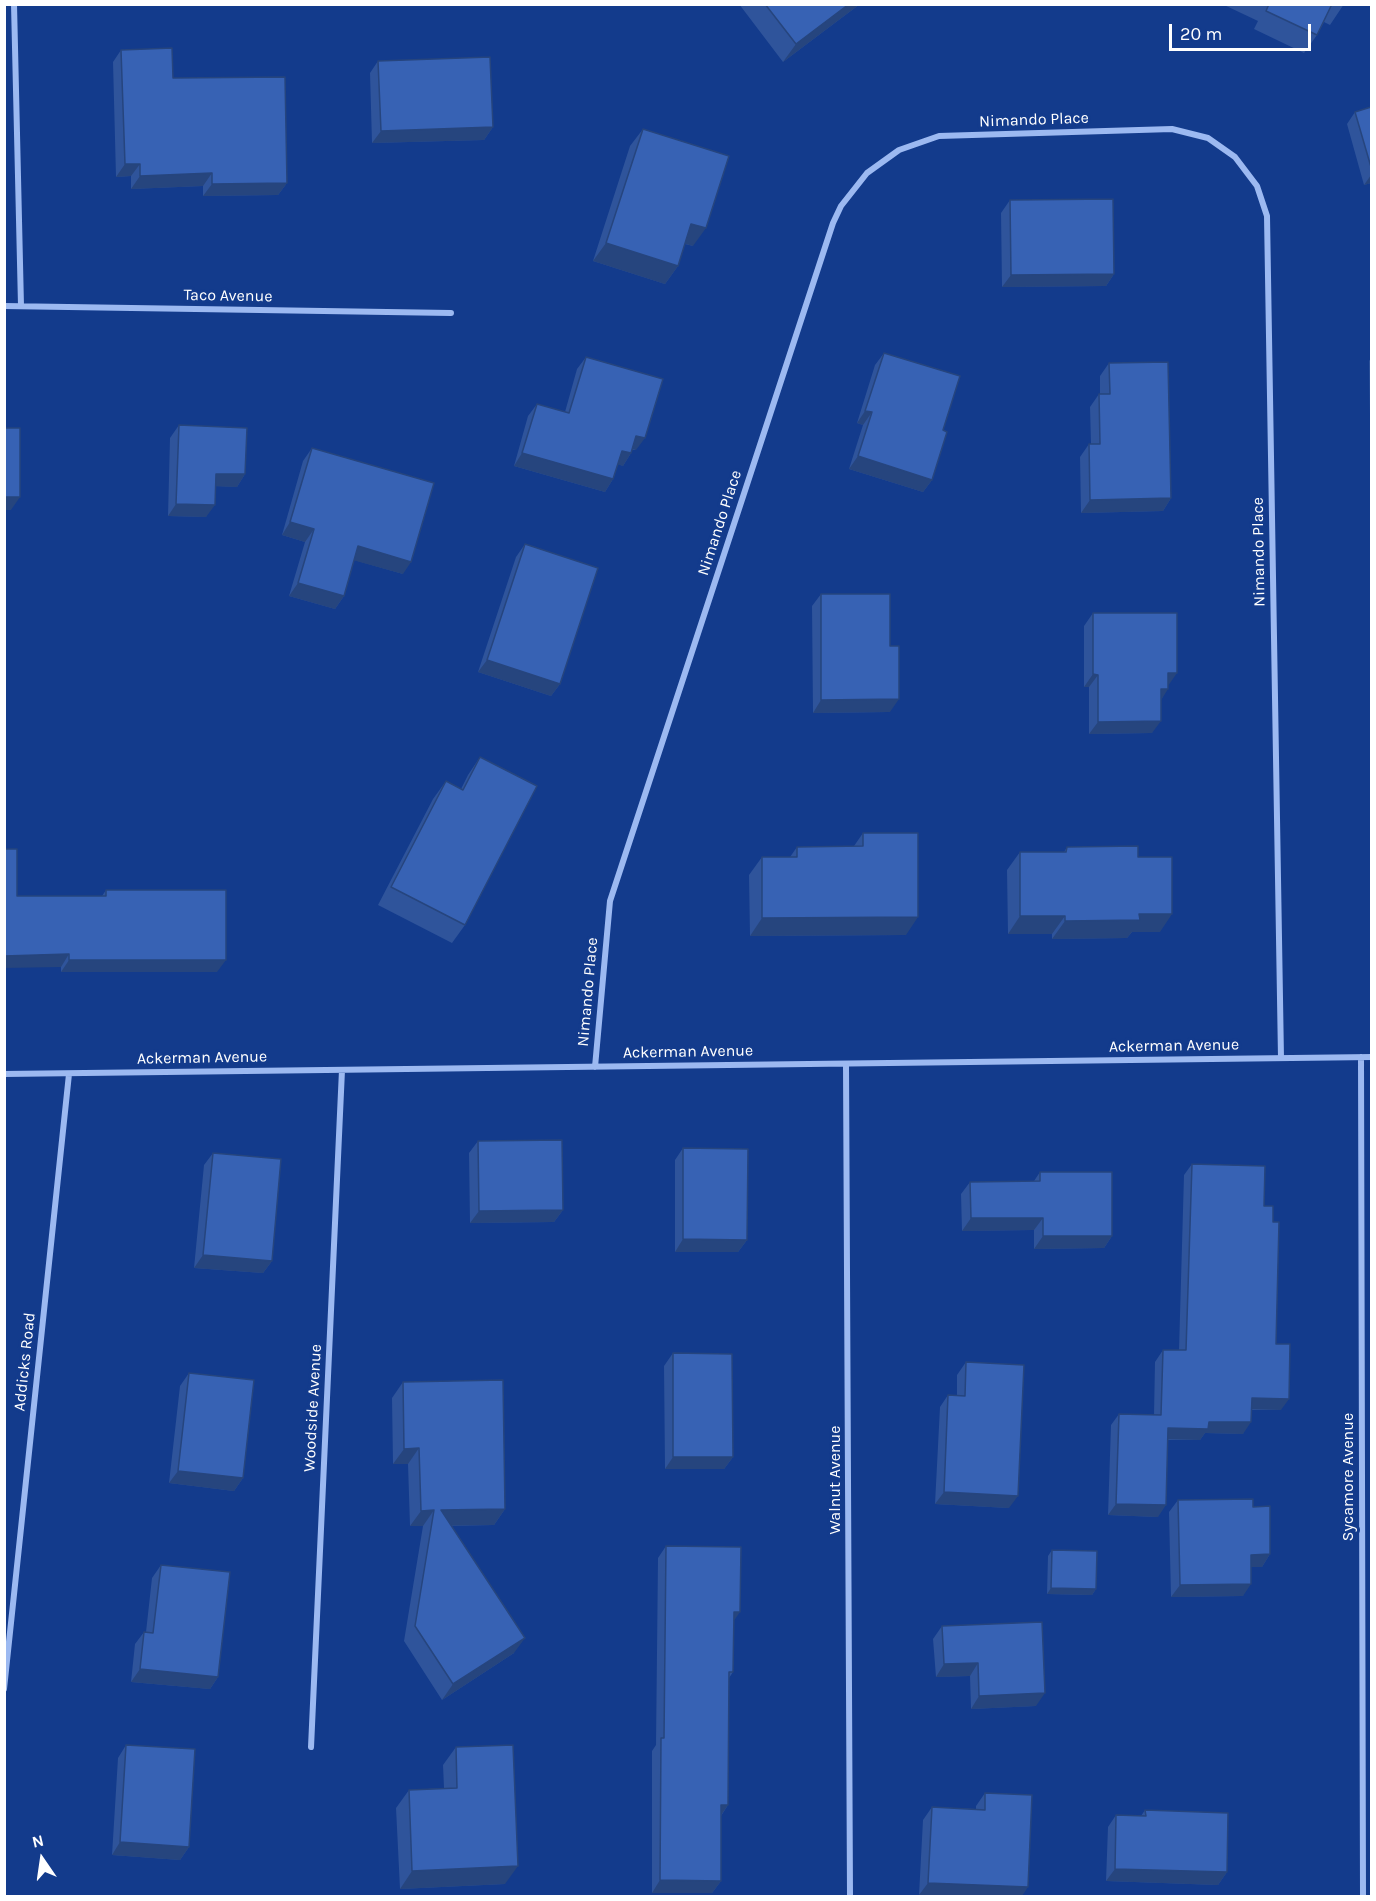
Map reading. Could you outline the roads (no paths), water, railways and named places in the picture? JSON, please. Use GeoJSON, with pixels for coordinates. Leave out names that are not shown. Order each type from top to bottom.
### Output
{"type":"FeatureCollection","features":[{"type":"Feature","properties":{"kind":"street"},"geometry":{"type":"LineString","coordinates":[[14,4],[21,306]]}},
{"type":"Feature","properties":{"kind":"street","name":"Nimando Place"},"geometry":{"type":"LineString","coordinates":[[595,1067],[610,901],[830,234],[842,206],[867,173],[899,150],[939,136],[1172,129],[1208,138],[1235,157],[1257,186],[1267,216],[1281,1058]]}},
{"type":"Feature","properties":{"kind":"street","name":"Taco Avenue"},"geometry":{"type":"LineString","coordinates":[[4,306],[451,313]]}},
{"type":"Feature","properties":{"kind":"street","name":"Sycamore Avenue"},"geometry":{"type":"LineString","coordinates":[[1361,1057],[1363,1896]]}},
{"type":"Feature","properties":{"kind":"street","name":"Ackerman Avenue"},"geometry":{"type":"LineString","coordinates":[[4,1074],[1371,1057]]}},
{"type":"Feature","properties":{"kind":"street","name":"Walnut Avenue"},"geometry":{"type":"LineString","coordinates":[[846,1064],[850,1896]]}},
{"type":"Feature","properties":{"kind":"street","name":"Woodside Avenue"},"geometry":{"type":"LineString","coordinates":[[311,1747],[342,1070]]}},
{"type":"Feature","properties":{"kind":"street","name":"Addicks Road"},"geometry":{"type":"LineString","coordinates":[[4,1689],[69,1074]]}}]}
